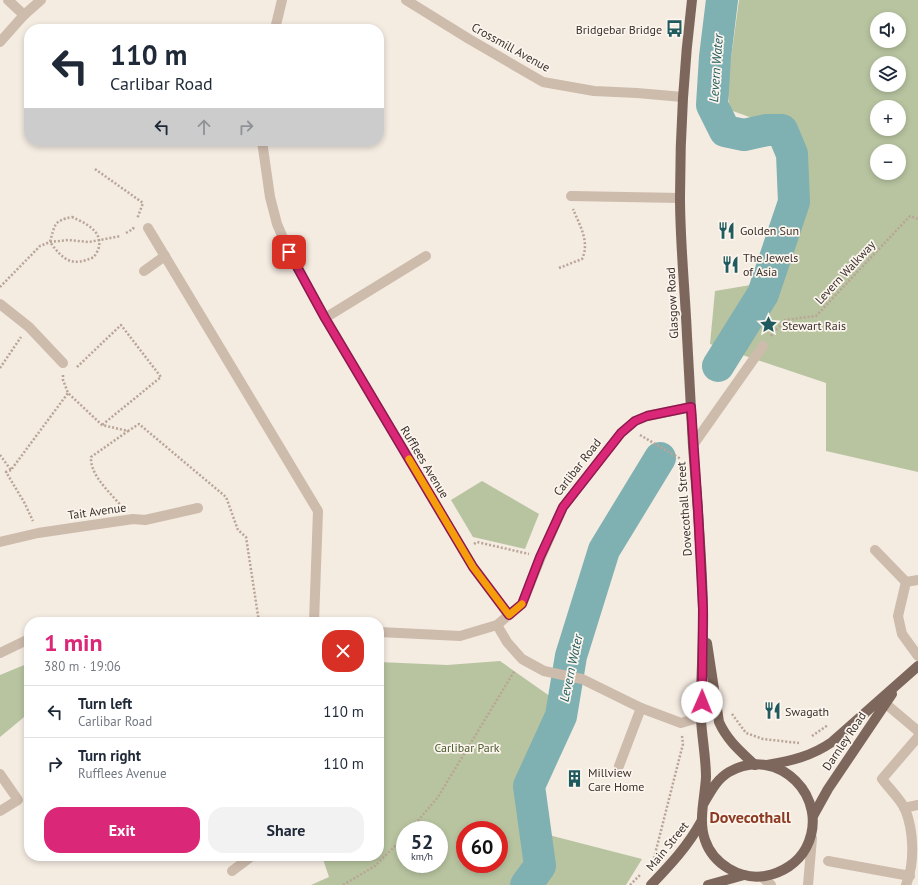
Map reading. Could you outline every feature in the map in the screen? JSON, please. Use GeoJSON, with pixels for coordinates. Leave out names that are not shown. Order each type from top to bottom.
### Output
{"type":"FeatureCollection","features":[{"type":"Feature","properties":{"kind":"main road","name":"Glasgow Road"},"geometry":{"type":"LineString","coordinates":[[691,407],[680,198],[683,96],[692,0]]}},
{"type":"Feature","properties":{"kind":"main road","name":"Dovecothall Street"},"geometry":{"type":"LineString","coordinates":[[691,407],[703,609],[701,717],[706,775],[704,803]]}},
{"type":"Feature","properties":{"kind":"main road","name":"Dovecothall Street"},"geometry":{"type":"LineString","coordinates":[[703,609],[718,716],[724,733],[732,743],[755,765]]}},
{"type":"Feature","properties":{"kind":"main road","name":"Darnley Road"},"geometry":{"type":"LineString","coordinates":[[767,765],[804,757],[821,750],[918,666]]}},
{"type":"Feature","properties":{"kind":"main road","name":"Darnley Road"},"geometry":{"type":"LineString","coordinates":[[813,816],[828,788],[900,683]]}},
{"type":"Feature","properties":{"kind":"main road"},"geometry":{"type":"LineString","coordinates":[[747,765],[767,765],[785,772],[799,783],[809,798],[813,816],[812,834],[805,850],[794,863],[779,873],[762,877],[744,875],[728,868],[714,856],[705,841],[701,822],[704,803],[714,786],[728,772],[747,765]]}},
{"type":"Feature","properties":{"kind":"main road","name":"Main Street"},"geometry":{"type":"LineString","coordinates":[[651,885],[682,851],[701,822]]}},
{"type":"Feature","properties":{"kind":"main road"},"geometry":{"type":"LineString","coordinates":[[708,885],[744,875]]}},
{"type":"Feature","properties":{"kind":"street"},"geometry":{"type":"LineString","coordinates":[[8,0],[24,15]]}},
{"type":"Feature","properties":{"kind":"street"},"geometry":{"type":"LineString","coordinates":[[0,42],[24,15],[41,0]]}},
{"type":"Feature","properties":{"kind":"street"},"geometry":{"type":"LineString","coordinates":[[276,24],[282,0]]}},
{"type":"Feature","properties":{"kind":"street","name":"Crossmill Avenue"},"geometry":{"type":"LineString","coordinates":[[406,0],[543,82],[594,91],[637,92],[683,96]]}},
{"type":"Feature","properties":{"kind":"street","name":"Rufflees Avenue"},"geometry":{"type":"LineString","coordinates":[[263,146],[270,197],[277,224],[289,252],[325,318],[462,549],[473,567],[509,615]]}},
{"type":"Feature","properties":{"kind":"street"},"geometry":{"type":"LineString","coordinates":[[571,196],[680,198]]}},
{"type":"Feature","properties":{"kind":"street"},"geometry":{"type":"LineString","coordinates":[[148,228],[318,510],[314,617]]}},
{"type":"Feature","properties":{"kind":"street"},"geometry":{"type":"LineString","coordinates":[[144,271],[165,256]]}},
{"type":"Feature","properties":{"kind":"street"},"geometry":{"type":"LineString","coordinates":[[325,318],[426,256]]}},
{"type":"Feature","properties":{"kind":"street"},"geometry":{"type":"LineString","coordinates":[[0,304],[29,327],[63,363]]}},
{"type":"Feature","properties":{"kind":"street"},"geometry":{"type":"LineString","coordinates":[[693,445],[763,346]]}},
{"type":"Feature","properties":{"kind":"street","name":"Carlibar Road"},"geometry":{"type":"LineString","coordinates":[[384,632],[460,636],[497,625],[522,604],[540,557],[563,507],[621,433],[635,421],[647,416],[691,407]]}},
{"type":"Feature","properties":{"kind":"street","name":"Tait Avenue"},"geometry":{"type":"LineString","coordinates":[[0,542],[38,533],[133,519],[145,520],[198,508]]}},
{"type":"Feature","properties":{"kind":"street"},"geometry":{"type":"LineString","coordinates":[[875,550],[906,582]]}},
{"type":"Feature","properties":{"kind":"street"},"geometry":{"type":"LineString","coordinates":[[906,582],[918,580]]}},
{"type":"Feature","properties":{"kind":"street"},"geometry":{"type":"LineString","coordinates":[[906,582],[898,616],[902,634],[918,656]]}},
{"type":"Feature","properties":{"kind":"street"},"geometry":{"type":"LineString","coordinates":[[497,625],[507,642],[522,659],[544,671],[582,679],[641,708],[681,723],[701,717]]}},
{"type":"Feature","properties":{"kind":"street"},"geometry":{"type":"LineString","coordinates":[[0,653],[24,641]]}},
{"type":"Feature","properties":{"kind":"street"},"geometry":{"type":"LineString","coordinates":[[886,704],[918,731]]}},
{"type":"Feature","properties":{"kind":"street"},"geometry":{"type":"LineString","coordinates":[[618,766],[641,708]]}},
{"type":"Feature","properties":{"kind":"street"},"geometry":{"type":"LineString","coordinates":[[828,861],[908,880],[913,850],[910,831],[904,808],[882,779],[918,737]]}},
{"type":"Feature","properties":{"kind":"street"},"geometry":{"type":"LineString","coordinates":[[0,774],[18,800],[0,811]]}},
{"type":"Feature","properties":{"kind":"street"},"geometry":{"type":"LineString","coordinates":[[904,808],[918,805]]}},
{"type":"Feature","properties":{"kind":"street"},"geometry":{"type":"LineString","coordinates":[[808,885],[812,834]]}},
{"type":"Feature","properties":{"kind":"street"},"geometry":{"type":"LineString","coordinates":[[232,871],[245,861]]}},
{"type":"Feature","properties":{"kind":"street"},"geometry":{"type":"LineString","coordinates":[[762,877],[771,885]]}},
{"type":"Feature","properties":{"kind":"path"},"geometry":{"type":"LineString","coordinates":[[95,169],[143,203],[133,229],[126,233]]}},
{"type":"Feature","properties":{"kind":"path"},"geometry":{"type":"LineString","coordinates":[[560,268],[582,259],[585,252],[586,241],[573,208],[571,196]]}},
{"type":"Feature","properties":{"kind":"path","name":"Levern Walkway"},"geometry":{"type":"LineString","coordinates":[[763,346],[785,320],[816,316],[910,216],[918,219]]}},
{"type":"Feature","properties":{"kind":"path"},"geometry":{"type":"LineString","coordinates":[[72,217],[87,224],[96,233],[100,247],[94,257],[86,261],[75,263],[67,260],[50,242],[56,224],[61,219],[72,217]]}},
{"type":"Feature","properties":{"kind":"path"},"geometry":{"type":"LineString","coordinates":[[0,288],[40,246],[50,242],[68,240],[89,242],[121,236]]}},
{"type":"Feature","properties":{"kind":"path"},"geometry":{"type":"LineString","coordinates":[[74,370],[121,325],[161,377],[102,425]]}},
{"type":"Feature","properties":{"kind":"path"},"geometry":{"type":"LineString","coordinates":[[0,368],[29,327]]}},
{"type":"Feature","properties":{"kind":"path"},"geometry":{"type":"LineString","coordinates":[[68,375],[63,380],[68,393],[102,425],[128,431]]}},
{"type":"Feature","properties":{"kind":"path"},"geometry":{"type":"LineString","coordinates":[[38,533],[24,502],[6,472],[11,470],[68,393]]}},
{"type":"Feature","properties":{"kind":"path"},"geometry":{"type":"LineString","coordinates":[[133,519],[98,478],[91,465],[91,456],[139,424],[226,496],[238,530],[246,537],[258,617]]}},
{"type":"Feature","properties":{"kind":"path"},"geometry":{"type":"LineString","coordinates":[[628,428],[695,467]]}},
{"type":"Feature","properties":{"kind":"path"},"geometry":{"type":"LineString","coordinates":[[0,454],[11,470]]}},
{"type":"Feature","properties":{"kind":"path"},"geometry":{"type":"LineString","coordinates":[[462,549],[477,542],[540,557]]}},
{"type":"Feature","properties":{"kind":"path"},"geometry":{"type":"LineString","coordinates":[[418,821],[438,797],[522,659]]}},
{"type":"Feature","properties":{"kind":"path"},"geometry":{"type":"LineString","coordinates":[[718,716],[732,713],[746,733],[764,739],[800,743]]}},
{"type":"Feature","properties":{"kind":"path"},"geometry":{"type":"LineString","coordinates":[[806,740],[836,721],[845,730]]}},
{"type":"Feature","properties":{"kind":"path"},"geometry":{"type":"LineString","coordinates":[[648,866],[653,862],[683,744],[681,723]]}},
{"type":"Feature","properties":{"kind":"path"},"geometry":{"type":"LineString","coordinates":[[384,857],[396,845]]}},
{"type":"Feature","properties":{"kind":"path"},"geometry":{"type":"LineString","coordinates":[[343,885],[375,866],[380,861]]}},
{"type":"Feature","properties":{"kind":"path"},"geometry":{"type":"LineString","coordinates":[[630,885],[644,871]]}},
{"type":"Feature","properties":{"kind":"green space"},"geometry":{"type":"Polygon","coordinates":[[[739,0],[918,0],[918,472],[826,451],[826,383],[710,344],[715,291],[780,280],[799,188],[783,129],[730,110],[727,87],[739,0]]]}},
{"type":"Feature","properties":{"kind":"green space"},"geometry":{"type":"Polygon","coordinates":[[[482,481],[539,514],[525,549],[473,537],[451,500],[482,481]]]}},
{"type":"Feature","properties":{"kind":"green space","name":"Carlibar Park"},"geometry":{"type":"Polygon","coordinates":[[[500,661],[571,711],[540,786],[541,833],[642,859],[626,885],[311,885],[329,877],[324,861],[384,861],[384,662],[447,665],[500,661]]]}},
{"type":"Feature","properties":{"kind":"green space"},"geometry":{"type":"Polygon","coordinates":[[[24,665],[24,717],[0,737],[0,675],[24,665]]]}},
{"type":"Feature","properties":{"kind":"waterway","name":"Levern Water"},"geometry":{"type":"LineString","coordinates":[[718,366],[763,294],[794,202],[792,154],[782,130],[767,130],[744,135],[725,131],[712,105],[715,57],[722,0]]}},
{"type":"Feature","properties":{"kind":"waterway","name":"Levern Water"},"geometry":{"type":"LineString","coordinates":[[526,885],[540,866],[529,786],[561,716],[571,656],[604,550],[660,458]]}},
{"type":"Feature","properties":{"kind":"slow traffic"},"geometry":{"type":"LineString","coordinates":[[409,459],[473,567],[509,615],[522,604]]}},
{"type":"Feature","properties":{"kind":"place","name":"Bridgebar Bridge"},"geometry":{"type":"Point","coordinates":[675,29]}},
{"type":"Feature","properties":{"kind":"place","name":"Golden Sun"},"geometry":{"type":"Point","coordinates":[727,230]}},
{"type":"Feature","properties":{"kind":"place","name":"The Jewels of Asia"},"geometry":{"type":"Point","coordinates":[730,264]}},
{"type":"Feature","properties":{"kind":"place","name":"Stewart Rais"},"geometry":{"type":"Point","coordinates":[769,325]}},
{"type":"Feature","properties":{"kind":"place","name":"Swagath"},"geometry":{"type":"Point","coordinates":[772,711]}},
{"type":"Feature","properties":{"kind":"place","name":"Millview Care Home"},"geometry":{"type":"Point","coordinates":[575,779]}},
{"type":"Feature","properties":{"kind":"district","name":"Dovecothall"},"geometry":{"type":"Point","coordinates":[750,817]}},
{"type":"Feature","properties":{"kind":"route"},"geometry":{"type":"LineString","coordinates":[[289,252],[325,318],[473,567],[509,615],[522,604],[540,557],[563,507],[621,433],[635,421],[647,416],[691,407],[703,609],[702,702]]}}]}
